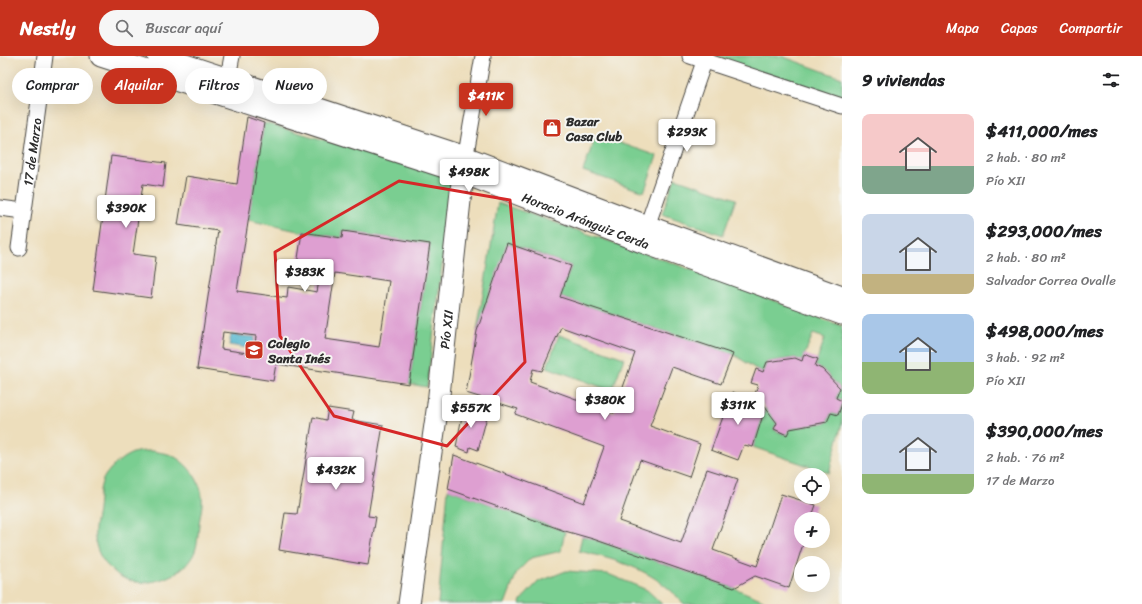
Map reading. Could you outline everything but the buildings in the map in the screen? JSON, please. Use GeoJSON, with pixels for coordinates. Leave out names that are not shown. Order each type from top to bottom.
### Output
{"type":"FeatureCollection","features":[{"type":"Feature","properties":{"kind":"street","name":"17 de Marzo"},"geometry":{"type":"LineString","coordinates":[[19,248],[45,56]]}},
{"type":"Feature","properties":{"kind":"street","name":"Horacio Aránguiz Cerda"},"geometry":{"type":"LineString","coordinates":[[101,56],[185,77]]}},
{"type":"Feature","properties":{"kind":"street","name":"Horacio Aránguiz Cerda"},"geometry":{"type":"LineString","coordinates":[[158,56],[185,68]]}},
{"type":"Feature","properties":{"kind":"street"},"geometry":{"type":"LineString","coordinates":[[230,68],[232,56]]}},
{"type":"Feature","properties":{"kind":"street","name":"Pío XII"},"geometry":{"type":"LineString","coordinates":[[408,604],[438,404],[464,165],[484,56]]}},
{"type":"Feature","properties":{"kind":"street"},"geometry":{"type":"LineString","coordinates":[[690,56],[706,59],[842,106]]}},
{"type":"Feature","properties":{"kind":"street"},"geometry":{"type":"LineString","coordinates":[[644,234],[706,59]]}},
{"type":"Feature","properties":{"kind":"street","name":"Horacio Aránguiz Cerda"},"geometry":{"type":"LineString","coordinates":[[254,98],[352,138],[464,165],[842,308]]}},
{"type":"Feature","properties":{"kind":"street"},"geometry":{"type":"LineString","coordinates":[[0,208],[23,211]]}},
{"type":"Feature","properties":{"kind":"highlighted area"},"geometry":{"type":"Polygon","coordinates":[[[399,181],[510,200],[525,362],[447,446],[334,416],[280,336],[275,252],[399,181]]]}},
{"type":"Feature","properties":{"kind":"green space"},"geometry":{"type":"Polygon","coordinates":[[[709,56],[781,56],[842,78],[842,100],[709,56]]]}},
{"type":"Feature","properties":{"kind":"green space"},"geometry":{"type":"Polygon","coordinates":[[[264,123],[453,176],[427,387],[409,384],[430,244],[343,231],[342,238],[302,232],[248,220],[264,123]]]}},
{"type":"Feature","properties":{"kind":"green space"},"geometry":{"type":"Polygon","coordinates":[[[596,135],[657,156],[644,192],[583,171],[596,135]]]}},
{"type":"Feature","properties":{"kind":"green space"},"geometry":{"type":"Polygon","coordinates":[[[675,178],[736,199],[723,235],[662,214],[675,178]]]}},
{"type":"Feature","properties":{"kind":"green space"},"geometry":{"type":"Polygon","coordinates":[[[498,203],[670,262],[842,326],[842,401],[836,398],[840,388],[822,369],[815,366],[825,338],[813,334],[802,361],[795,358],[767,362],[763,372],[733,354],[560,297],[571,266],[508,243],[477,331],[498,203]]]}},
{"type":"Feature","properties":{"kind":"green space"},"geometry":{"type":"Polygon","coordinates":[[[559,335],[624,358],[612,391],[547,367],[559,335]]]}},
{"type":"Feature","properties":{"kind":"green space"},"geometry":{"type":"Polygon","coordinates":[[[842,404],[842,423],[830,469],[814,468],[753,447],[765,408],[777,423],[774,430],[787,435],[790,429],[827,422],[831,413],[838,415],[842,404]]]}},
{"type":"Feature","properties":{"kind":"green space"},"geometry":{"type":"Polygon","coordinates":[[[153,451],[168,454],[186,465],[199,483],[202,507],[196,548],[193,556],[187,563],[180,570],[163,579],[137,582],[121,577],[108,567],[96,545],[95,527],[101,485],[107,473],[116,463],[132,453],[153,451]]]}},
{"type":"Feature","properties":{"kind":"green space"},"geometry":{"type":"Polygon","coordinates":[[[448,489],[565,531],[561,551],[531,558],[517,572],[505,604],[438,604],[448,489]]]}},
{"type":"Feature","properties":{"kind":"green space"},"geometry":{"type":"Polygon","coordinates":[[[582,536],[734,588],[763,600],[768,604],[684,604],[673,592],[661,583],[636,568],[579,551],[582,536]]]}},
{"type":"Feature","properties":{"kind":"green space"},"geometry":{"type":"Polygon","coordinates":[[[566,571],[608,574],[647,590],[662,604],[520,604],[521,600],[538,582],[566,571]]]}},
{"type":"Feature","properties":{"kind":"water"},"geometry":{"type":"Polygon","coordinates":[[[231,335],[255,337],[254,349],[229,345],[231,335]]]}},
{"type":"Feature","properties":{"kind":"place","name":"Bazar Casa Club"},"geometry":{"type":"Point","coordinates":[552,128]}},
{"type":"Feature","properties":{"kind":"place","name":"Colegio Santa Inés"},"geometry":{"type":"Point","coordinates":[254,350]}}]}
